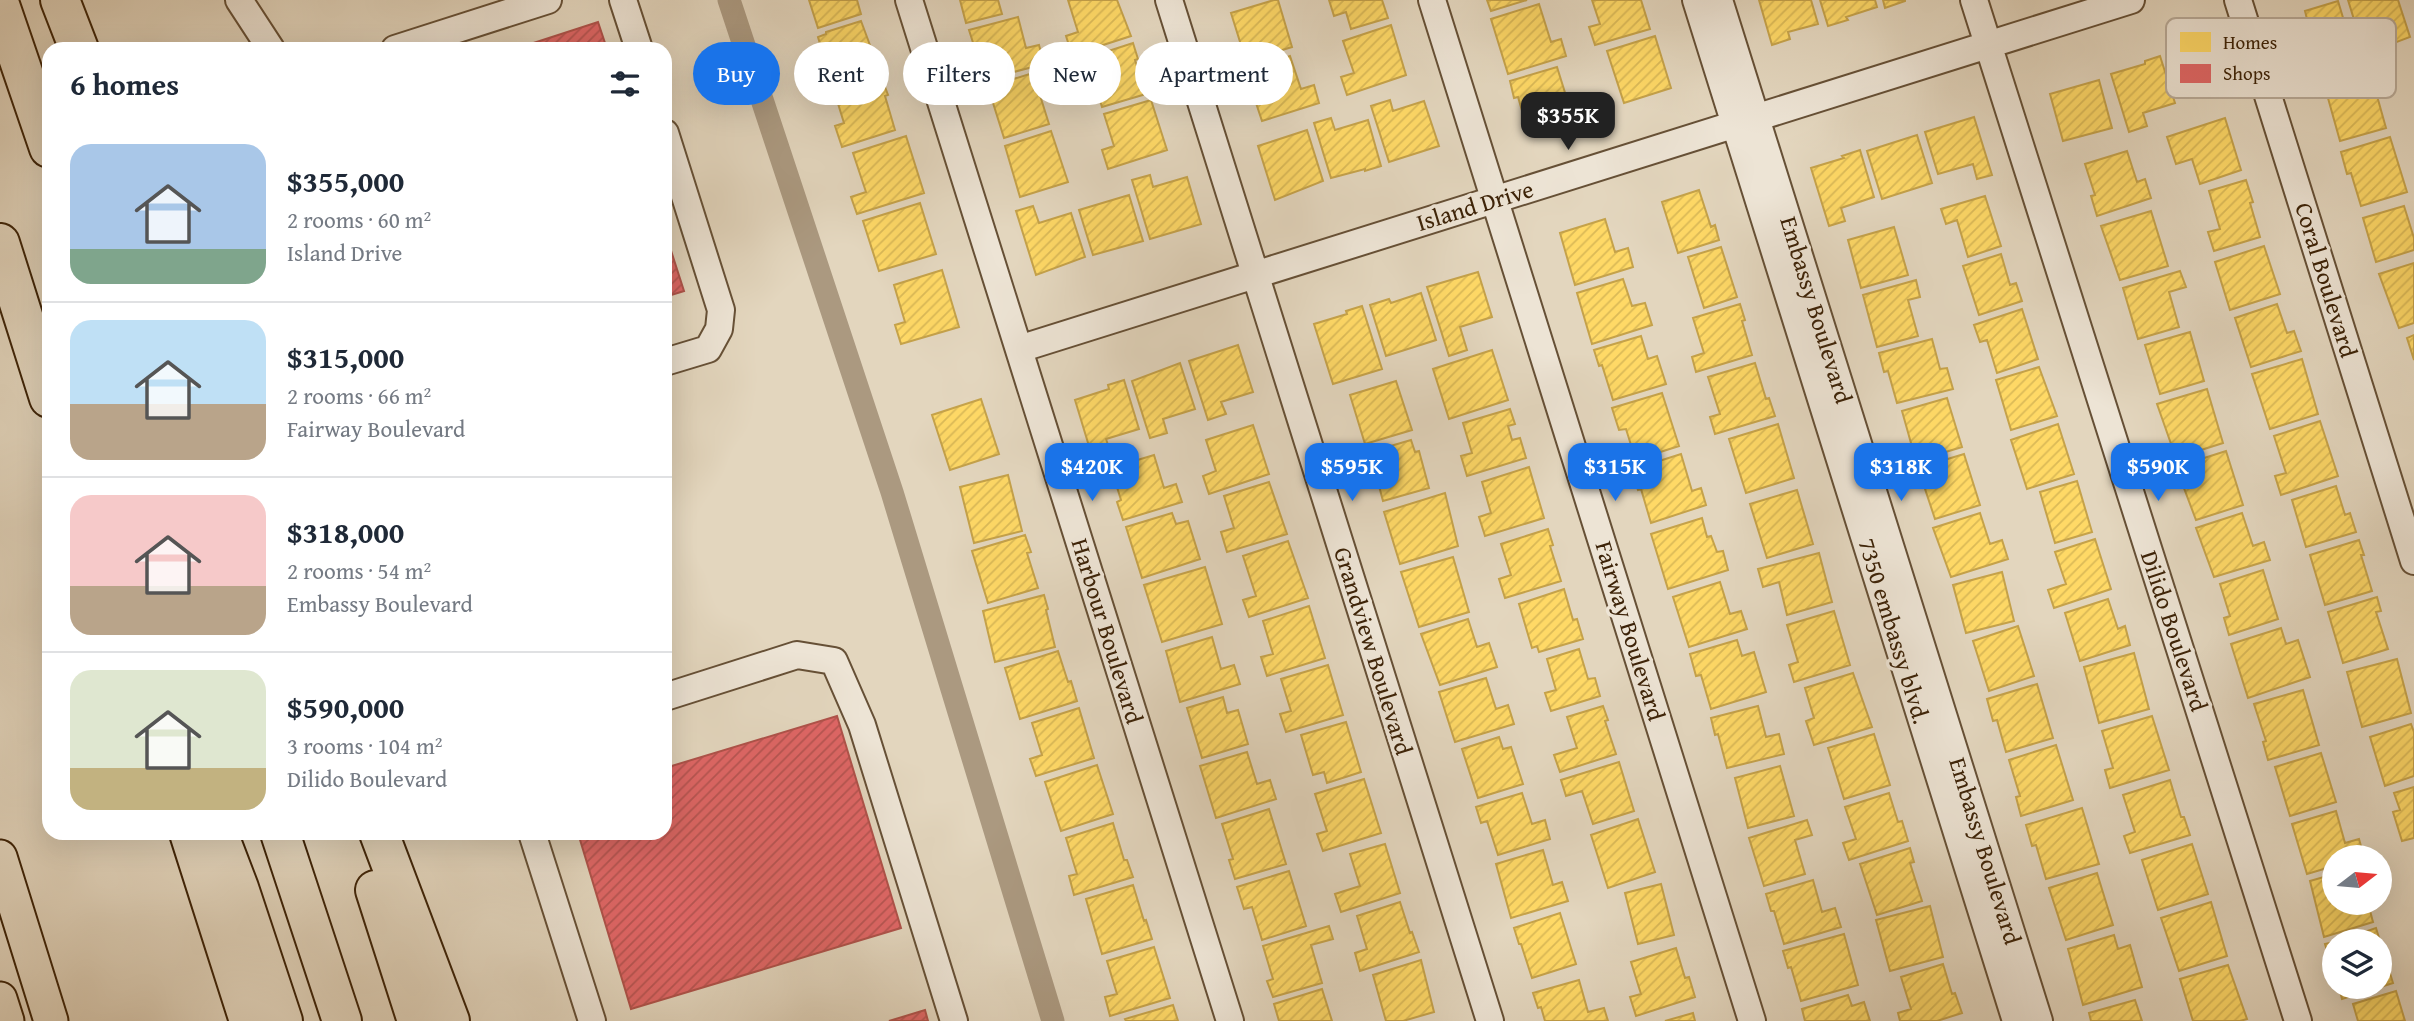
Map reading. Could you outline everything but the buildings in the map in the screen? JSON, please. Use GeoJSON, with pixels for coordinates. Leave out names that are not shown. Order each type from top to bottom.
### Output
{"type":"FeatureCollection","features":[{"type":"Feature","properties":{"kind":"highway"},"geometry":{"type":"LineString","coordinates":[[60,0],[76,42]]}},
{"type":"Feature","properties":{"kind":"highway"},"geometry":{"type":"LineString","coordinates":[[0,5],[42,128]]}},
{"type":"Feature","properties":{"kind":"highway"},"geometry":{"type":"LineString","coordinates":[[0,243],[42,376]]}},
{"type":"Feature","properties":{"kind":"highway"},"geometry":{"type":"LineString","coordinates":[[191,840],[249,1021]]}},
{"type":"Feature","properties":{"kind":"highway"},"geometry":{"type":"LineString","coordinates":[[221,840],[283,1021]]}},
{"type":"Feature","properties":{"kind":"highway"},"geometry":{"type":"LineString","coordinates":[[282,840],[342,1021]]}},
{"type":"Feature","properties":{"kind":"highway"},"geometry":{"type":"LineString","coordinates":[[359,840],[417,1021]]}},
{"type":"Feature","properties":{"kind":"highway"},"geometry":{"type":"LineString","coordinates":[[382,840],[450,1021]]}},
{"type":"Feature","properties":{"kind":"main road"},"geometry":{"type":"LineString","coordinates":[[0,857],[51,1021]]}},
{"type":"Feature","properties":{"kind":"main road"},"geometry":{"type":"LineString","coordinates":[[0,999],[7,1021]]}},
{"type":"Feature","properties":{"kind":"street"},"geometry":{"type":"LineString","coordinates":[[239,0],[266,42]]}},
{"type":"Feature","properties":{"kind":"street"},"geometry":{"type":"LineString","coordinates":[[417,42],[548,0]]}},
{"type":"Feature","properties":{"kind":"street"},"geometry":{"type":"LineString","coordinates":[[623,0],[637,42]]}},
{"type":"Feature","properties":{"kind":"street","name":"Harbour Boulevard"},"geometry":{"type":"LineString","coordinates":[[909,0],[1230,1021]]}},
{"type":"Feature","properties":{"kind":"street","name":"Grandview Boulevard"},"geometry":{"type":"LineString","coordinates":[[1169,0],[1490,1021]]}},
{"type":"Feature","properties":{"kind":"street","name":"Fairway Boulevard"},"geometry":{"type":"LineString","coordinates":[[1433,0],[1752,1021]]}},
{"type":"Feature","properties":{"kind":"street","name":"7350 embassy blvd."},"geometry":{"type":"LineString","coordinates":[[1696,0],[1745,120],[2016,1021]]}},
{"type":"Feature","properties":{"kind":"street","name":"Embassy Boulevard"},"geometry":{"type":"LineString","coordinates":[[1718,0],[1745,120],[2039,1021]]}},
{"type":"Feature","properties":{"kind":"street","name":"Dilido Boulevard"},"geometry":{"type":"LineString","coordinates":[[1974,0],[2298,1021]]}},
{"type":"Feature","properties":{"kind":"street","name":"Island Drive"},"geometry":{"type":"LineString","coordinates":[[1019,349],[2131,0]]}},
{"type":"Feature","properties":{"kind":"street","name":"Coral Boulevard"},"geometry":{"type":"LineString","coordinates":[[2238,0],[2244,18]]}},
{"type":"Feature","properties":{"kind":"street","name":"Coral Boulevard"},"geometry":{"type":"LineString","coordinates":[[2269,98],[2414,561]]}},
{"type":"Feature","properties":{"kind":"street"},"geometry":{"type":"LineString","coordinates":[[672,155],[721,310],[719,329],[708,349],[672,360]]}},
{"type":"Feature","properties":{"kind":"street"},"geometry":{"type":"LineString","coordinates":[[672,695],[797,655],[834,661],[862,725],[954,1021]]}},
{"type":"Feature","properties":{"kind":"street"},"geometry":{"type":"LineString","coordinates":[[534,840],[592,1021]]}},
{"type":"Feature","properties":{"kind":"waterway"},"geometry":{"type":"LineString","coordinates":[[729,0],[892,492],[1053,1021]]}}]}
